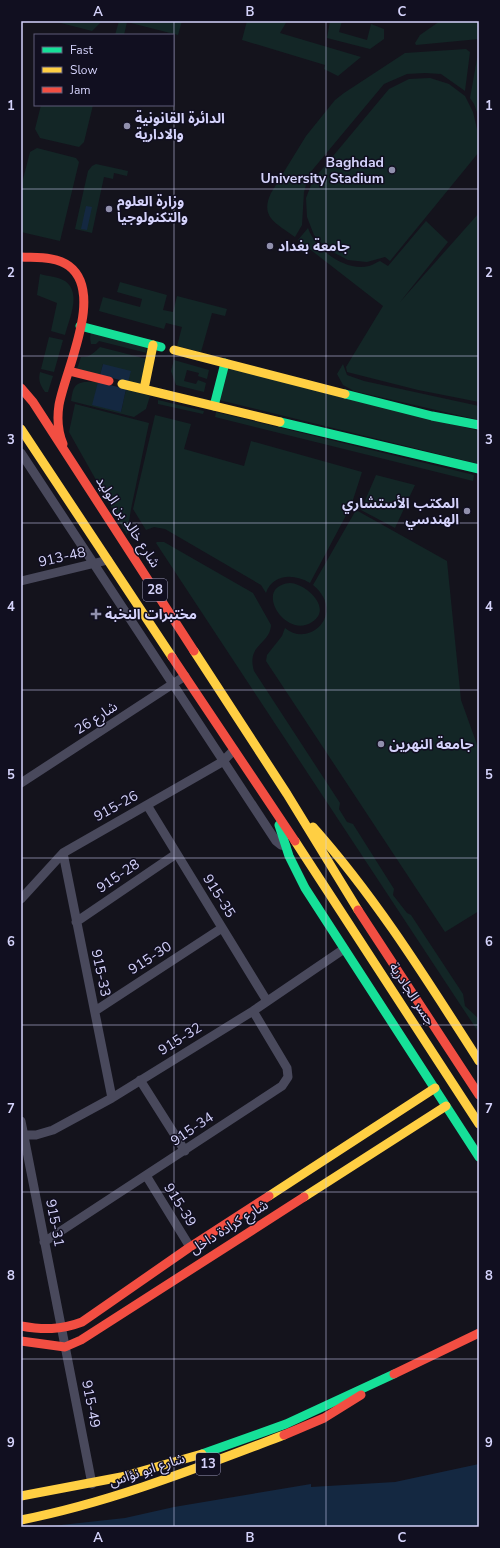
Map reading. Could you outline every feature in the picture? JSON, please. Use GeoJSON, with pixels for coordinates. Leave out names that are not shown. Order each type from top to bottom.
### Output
{"type":"FeatureCollection","features":[{"type":"Feature","properties":{"kind":"main road"},"geometry":{"type":"LineString","coordinates":[[21,252],[68,265],[81,279],[83,298],[80,326],[69,371],[61,394],[58,417],[59,434],[70,459]]}},
{"type":"Feature","properties":{"kind":"main road"},"geometry":{"type":"LineString","coordinates":[[21,256],[36,257]]}},
{"type":"Feature","properties":{"kind":"main road"},"geometry":{"type":"LineString","coordinates":[[80,326],[157,346],[144,389]]}},
{"type":"Feature","properties":{"kind":"main road"},"geometry":{"type":"LineString","coordinates":[[174,350],[432,416],[479,425]]}},
{"type":"Feature","properties":{"kind":"main road"},"geometry":{"type":"LineString","coordinates":[[214,406],[225,363]]}},
{"type":"Feature","properties":{"kind":"main road"},"geometry":{"type":"LineString","coordinates":[[69,371],[109,381]]}},
{"type":"Feature","properties":{"kind":"main road"},"geometry":{"type":"LineString","coordinates":[[122,384],[479,469]]}},
{"type":"Feature","properties":{"kind":"main road","name":"شارع خالد بن الوليد"},"geometry":{"type":"LineString","coordinates":[[21,388],[33,402],[287,794]]}},
{"type":"Feature","properties":{"kind":"main road","name":"28"},"geometry":{"type":"LineString","coordinates":[[21,428],[271,805]]}},
{"type":"Feature","properties":{"kind":"main road"},"geometry":{"type":"LineString","coordinates":[[287,794],[345,862],[369,895],[479,1061]]}},
{"type":"Feature","properties":{"kind":"main road","name":"جسر الجادرية"},"geometry":{"type":"LineString","coordinates":[[287,794],[334,873],[479,1095]]}},
{"type":"Feature","properties":{"kind":"main road"},"geometry":{"type":"LineString","coordinates":[[271,805],[299,878],[479,1158]]}},
{"type":"Feature","properties":{"kind":"main road","name":"جسر الجادرية"},"geometry":{"type":"LineString","coordinates":[[271,805],[322,880],[479,1124]]}},
{"type":"Feature","properties":{"kind":"main road","name":"شارع كرادة داخل"},"geometry":{"type":"LineString","coordinates":[[21,1326],[62,1330],[82,1322],[190,1248],[435,1088]]}},
{"type":"Feature","properties":{"kind":"main road","name":"شارع كرادة داخل"},"geometry":{"type":"LineString","coordinates":[[65,1347],[95,1331],[197,1264],[446,1106]]}},
{"type":"Feature","properties":{"kind":"main road","name":"شارع ابو نؤاس"},"geometry":{"type":"LineString","coordinates":[[21,1496],[92,1484],[159,1467],[220,1449],[306,1414],[479,1333]]}},
{"type":"Feature","properties":{"kind":"main road"},"geometry":{"type":"LineString","coordinates":[[21,1341],[65,1347]]}},
{"type":"Feature","properties":{"kind":"main road","name":"شارع ابو نؤاس"},"geometry":{"type":"LineString","coordinates":[[21,1520],[67,1511],[176,1476],[274,1439],[340,1410],[382,1379]]}},
{"type":"Feature","properties":{"kind":"street"},"geometry":{"type":"LineString","coordinates":[[21,453],[222,762],[276,841],[281,845],[286,846]]}},
{"type":"Feature","properties":{"kind":"street","name":"913-48"},"geometry":{"type":"LineString","coordinates":[[21,581],[108,560]]}},
{"type":"Feature","properties":{"kind":"street","name":"شارع 26"},"geometry":{"type":"LineString","coordinates":[[21,783],[172,686],[185,676]]}},
{"type":"Feature","properties":{"kind":"street","name":"915-26"},"geometry":{"type":"LineString","coordinates":[[21,899],[63,853],[222,762],[234,750]]}},
{"type":"Feature","properties":{"kind":"street","name":"915-35"},"geometry":{"type":"LineString","coordinates":[[147,805],[267,1001]]}},
{"type":"Feature","properties":{"kind":"street","name":"915-33"},"geometry":{"type":"LineString","coordinates":[[63,853],[112,1098]]}},
{"type":"Feature","properties":{"kind":"street","name":"915-28"},"geometry":{"type":"LineString","coordinates":[[76,922],[176,854]]}},
{"type":"Feature","properties":{"kind":"street","name":"915-30"},"geometry":{"type":"LineString","coordinates":[[94,1011],[222,928]]}},
{"type":"Feature","properties":{"kind":"street","name":"915-32"},"geometry":{"type":"LineString","coordinates":[[22,1135],[36,1135],[53,1130],[112,1098],[252,1011],[344,949]]}},
{"type":"Feature","properties":{"kind":"street","name":"915-34"},"geometry":{"type":"LineString","coordinates":[[44,1242],[146,1177],[282,1086],[288,1077],[287,1068],[252,1011]]}},
{"type":"Feature","properties":{"kind":"street"},"geometry":{"type":"LineString","coordinates":[[140,1080],[184,1151]]}},
{"type":"Feature","properties":{"kind":"street","name":"915-31"},"geometry":{"type":"LineString","coordinates":[[21,1121],[22,1135],[62,1330]]}},
{"type":"Feature","properties":{"kind":"street","name":"915-39"},"geometry":{"type":"LineString","coordinates":[[146,1177],[190,1248]]}},
{"type":"Feature","properties":{"kind":"street","name":"915-49"},"geometry":{"type":"LineString","coordinates":[[62,1330],[92,1484]]}},
{"type":"Feature","properties":{"kind":"green space"},"geometry":{"type":"Polygon","coordinates":[[[53,21],[102,21],[92,31],[53,21]]]}},
{"type":"Feature","properties":{"kind":"green space"},"geometry":{"type":"Polygon","coordinates":[[[119,21],[182,21],[178,35],[127,22],[124,34],[115,34],[119,21]]]}},
{"type":"Feature","properties":{"kind":"green space"},"geometry":{"type":"Polygon","coordinates":[[[247,21],[287,21],[280,33],[361,57],[338,76],[324,69],[325,65],[242,40],[247,21]]]}},
{"type":"Feature","properties":{"kind":"green space"},"geometry":{"type":"Polygon","coordinates":[[[330,21],[342,21],[339,32],[367,40],[371,24],[384,29],[384,39],[370,49],[327,38],[330,21]]]}},
{"type":"Feature","properties":{"kind":"green space"},"geometry":{"type":"Polygon","coordinates":[[[440,21],[479,21],[479,39],[416,45],[415,43],[420,35],[440,21]]]}},
{"type":"Feature","properties":{"kind":"green space"},"geometry":{"type":"Polygon","coordinates":[[[466,49],[470,52],[465,91],[441,74],[407,74],[384,84],[309,174],[304,192],[302,225],[295,237],[272,220],[267,209],[271,193],[306,136],[335,100],[405,53],[466,49]]]}},
{"type":"Feature","properties":{"kind":"green space"},"geometry":{"type":"Polygon","coordinates":[[[479,55],[479,117],[470,98],[479,55]]]}},
{"type":"Feature","properties":{"kind":"green space","name":"Baghdad University Stadium"},"geometry":{"type":"Polygon","coordinates":[[[430,78],[449,84],[465,96],[473,112],[477,129],[479,152],[390,261],[385,257],[367,262],[348,260],[327,249],[314,235],[307,217],[306,198],[313,180],[389,89],[409,79],[430,78]]]}},
{"type":"Feature","properties":{"kind":"green space"},"geometry":{"type":"Polygon","coordinates":[[[41,106],[93,106],[84,142],[79,147],[40,138],[35,129],[41,106]]]}},
{"type":"Feature","properties":{"kind":"green space"},"geometry":{"type":"Polygon","coordinates":[[[37,148],[76,158],[79,162],[60,241],[21,232],[21,187],[30,152],[37,148]]]}},
{"type":"Feature","properties":{"kind":"green space"},"geometry":{"type":"Polygon","coordinates":[[[96,164],[128,171],[127,176],[114,173],[113,179],[104,177],[92,233],[75,229],[88,171],[96,164]]]}},
{"type":"Feature","properties":{"kind":"green space"},"geometry":{"type":"Polygon","coordinates":[[[479,213],[479,402],[418,390],[347,372],[346,367],[383,306],[298,240],[308,228],[317,244],[332,257],[341,262],[350,266],[360,267],[369,266],[380,261],[388,266],[426,221],[448,242],[400,302],[479,213]]]}},
{"type":"Feature","properties":{"kind":"green space"},"geometry":{"type":"Polygon","coordinates":[[[40,274],[65,281],[73,292],[73,306],[65,335],[51,331],[57,303],[37,295],[40,274]]]}},
{"type":"Feature","properties":{"kind":"green space"},"geometry":{"type":"Polygon","coordinates":[[[120,282],[167,295],[163,310],[173,312],[177,296],[227,309],[225,316],[212,313],[201,352],[177,346],[182,327],[166,323],[164,329],[99,311],[103,297],[140,307],[142,299],[117,292],[120,282]]]}},
{"type":"Feature","properties":{"kind":"green space"},"geometry":{"type":"Polygon","coordinates":[[[91,332],[146,346],[147,353],[99,341],[96,344],[91,344],[91,332]]]}},
{"type":"Feature","properties":{"kind":"green space"},"geometry":{"type":"Polygon","coordinates":[[[49,337],[63,340],[54,372],[41,369],[49,337]]]}},
{"type":"Feature","properties":{"kind":"green space"},"geometry":{"type":"Polygon","coordinates":[[[100,347],[147,359],[140,384],[128,382],[103,364],[100,375],[77,369],[81,357],[89,356],[100,347]]]}},
{"type":"Feature","properties":{"kind":"green space"},"geometry":{"type":"Polygon","coordinates":[[[174,360],[209,370],[207,379],[198,376],[199,373],[187,370],[184,381],[196,384],[198,380],[206,383],[204,392],[176,385],[171,371],[174,360]]]}},
{"type":"Feature","properties":{"kind":"green space"},"geometry":{"type":"Polygon","coordinates":[[[343,364],[347,375],[364,381],[479,406],[479,420],[354,391],[343,385],[337,374],[343,364]]]}},
{"type":"Feature","properties":{"kind":"green space"},"geometry":{"type":"Polygon","coordinates":[[[228,368],[479,431],[479,464],[219,400],[228,368]]]}},
{"type":"Feature","properties":{"kind":"green space"},"geometry":{"type":"Polygon","coordinates":[[[40,372],[53,376],[48,392],[45,392],[39,380],[40,372]]]}},
{"type":"Feature","properties":{"kind":"green space"},"geometry":{"type":"Polygon","coordinates":[[[84,382],[98,382],[121,412],[126,389],[150,396],[146,409],[134,417],[71,401],[73,391],[76,386],[84,382]]]}},
{"type":"Feature","properties":{"kind":"green space"},"geometry":{"type":"Polygon","coordinates":[[[158,400],[204,411],[203,414],[158,404],[158,400]]]}},
{"type":"Feature","properties":{"kind":"green space"},"geometry":{"type":"Polygon","coordinates":[[[75,404],[149,423],[127,535],[69,432],[75,404]]]}},
{"type":"Feature","properties":{"kind":"green space"},"geometry":{"type":"Polygon","coordinates":[[[216,412],[474,475],[473,481],[215,417],[216,412]]]}},
{"type":"Feature","properties":{"kind":"green space"},"geometry":{"type":"Polygon","coordinates":[[[155,415],[191,424],[184,449],[244,466],[251,441],[362,472],[351,506],[310,583],[297,578],[284,577],[273,582],[266,593],[261,585],[165,529],[154,527],[146,530],[133,509],[155,415]]]}},
{"type":"Feature","properties":{"kind":"green space"},"geometry":{"type":"Polygon","coordinates":[[[376,475],[415,485],[395,528],[361,510],[376,475]]]}},
{"type":"Feature","properties":{"kind":"green space"},"geometry":{"type":"Polygon","coordinates":[[[356,510],[447,561],[461,700],[479,750],[479,911],[445,932],[266,661],[267,655],[282,636],[285,628],[294,633],[304,634],[313,631],[321,625],[325,616],[326,606],[323,596],[313,585],[356,510]]]}},
{"type":"Feature","properties":{"kind":"green space"},"geometry":{"type":"Polygon","coordinates":[[[164,542],[253,593],[271,625],[270,632],[267,637],[253,655],[252,662],[254,671],[340,803],[339,809],[347,822],[353,824],[394,889],[393,895],[407,913],[411,915],[463,994],[465,1006],[479,1019],[479,1033],[156,543],[164,542]]]}},
{"type":"Feature","properties":{"kind":"green space"},"geometry":{"type":"Polygon","coordinates":[[[290,583],[297,584],[310,592],[319,604],[320,611],[318,617],[312,622],[302,626],[292,624],[283,618],[277,610],[273,601],[274,593],[279,586],[290,583]]]}},
{"type":"Feature","properties":{"kind":"water"},"geometry":{"type":"Polygon","coordinates":[[[86,206],[92,207],[87,230],[81,229],[86,206]]]}},
{"type":"Feature","properties":{"kind":"water"},"geometry":{"type":"Polygon","coordinates":[[[103,364],[131,371],[128,382],[100,375],[103,364]]]}},
{"type":"Feature","properties":{"kind":"water"},"geometry":{"type":"Polygon","coordinates":[[[98,382],[126,389],[121,412],[92,405],[98,382]]]}},
{"type":"Feature","properties":{"kind":"water"},"geometry":{"type":"Polygon","coordinates":[[[479,1464],[479,1527],[43,1527],[125,1518],[174,1507],[311,1484],[311,1487],[395,1482],[479,1464]]]}},
{"type":"Feature","properties":{"kind":"traffic: fast"},"geometry":{"type":"LineString","coordinates":[[80,326],[161,347]]}},
{"type":"Feature","properties":{"kind":"traffic: fast"},"geometry":{"type":"LineString","coordinates":[[214,406],[225,363]]}},
{"type":"Feature","properties":{"kind":"traffic: fast"},"geometry":{"type":"LineString","coordinates":[[345,394],[432,416],[479,425]]}},
{"type":"Feature","properties":{"kind":"traffic: fast"},"geometry":{"type":"LineString","coordinates":[[280,422],[479,469]]}},
{"type":"Feature","properties":{"kind":"traffic: fast"},"geometry":{"type":"LineString","coordinates":[[279,825],[289,856],[305,888],[479,1157]]}},
{"type":"Feature","properties":{"kind":"traffic: fast"},"geometry":{"type":"LineString","coordinates":[[202,1454],[286,1424],[394,1374]]}},
{"type":"Feature","properties":{"kind":"traffic: slow"},"geometry":{"type":"LineString","coordinates":[[144,389],[153,345]]}},
{"type":"Feature","properties":{"kind":"traffic: slow"},"geometry":{"type":"LineString","coordinates":[[174,350],[345,394]]}},
{"type":"Feature","properties":{"kind":"traffic: slow"},"geometry":{"type":"LineString","coordinates":[[122,384],[280,422]]}},
{"type":"Feature","properties":{"kind":"traffic: slow"},"geometry":{"type":"LineString","coordinates":[[21,429],[172,657]]}},
{"type":"Feature","properties":{"kind":"traffic: slow"},"geometry":{"type":"LineString","coordinates":[[194,651],[287,794],[358,910]]}},
{"type":"Feature","properties":{"kind":"traffic: slow"},"geometry":{"type":"LineString","coordinates":[[313,827],[380,911],[479,1061]]}},
{"type":"Feature","properties":{"kind":"traffic: slow"},"geometry":{"type":"LineString","coordinates":[[295,841],[479,1124]]}},
{"type":"Feature","properties":{"kind":"traffic: slow"},"geometry":{"type":"LineString","coordinates":[[269,1196],[435,1088]]}},
{"type":"Feature","properties":{"kind":"traffic: slow"},"geometry":{"type":"LineString","coordinates":[[304,1197],[446,1106]]}},
{"type":"Feature","properties":{"kind":"traffic: slow"},"geometry":{"type":"LineString","coordinates":[[21,1520],[55,1513],[121,1494],[187,1472],[284,1435]]}},
{"type":"Feature","properties":{"kind":"traffic: slow"},"geometry":{"type":"LineString","coordinates":[[21,1496],[121,1477],[202,1454]]}},
{"type":"Feature","properties":{"kind":"traffic: jam"},"geometry":{"type":"LineString","coordinates":[[21,257],[46,258],[64,263],[69,266],[79,278],[83,294],[83,313],[80,332],[59,405],[58,425],[63,444]]}},
{"type":"Feature","properties":{"kind":"traffic: jam"},"geometry":{"type":"LineString","coordinates":[[69,371],[109,381]]}},
{"type":"Feature","properties":{"kind":"traffic: jam"},"geometry":{"type":"LineString","coordinates":[[21,388],[33,402],[194,651]]}},
{"type":"Feature","properties":{"kind":"traffic: jam"},"geometry":{"type":"LineString","coordinates":[[172,657],[295,841]]}},
{"type":"Feature","properties":{"kind":"traffic: jam"},"geometry":{"type":"LineString","coordinates":[[358,910],[479,1095]]}},
{"type":"Feature","properties":{"kind":"traffic: jam"},"geometry":{"type":"LineString","coordinates":[[21,1326],[52,1328],[67,1327],[82,1322],[190,1247],[269,1196]]}},
{"type":"Feature","properties":{"kind":"traffic: jam"},"geometry":{"type":"LineString","coordinates":[[21,1341],[65,1347],[81,1340],[304,1197]]}},
{"type":"Feature","properties":{"kind":"traffic: jam"},"geometry":{"type":"LineString","coordinates":[[394,1374],[479,1333]]}},
{"type":"Feature","properties":{"kind":"traffic: jam"},"geometry":{"type":"LineString","coordinates":[[284,1435],[324,1418],[361,1395]]}},
{"type":"Feature","properties":{"kind":"place","name":"الدائرة القانونية والادارية"},"geometry":{"type":"Point","coordinates":[127,126]}},
{"type":"Feature","properties":{"kind":"place","name":"Baghdad University Stadium"},"geometry":{"type":"Point","coordinates":[392,170]}},
{"type":"Feature","properties":{"kind":"place","name":"وزارة العلوم والتكنولوجيا"},"geometry":{"type":"Point","coordinates":[109,209]}},
{"type":"Feature","properties":{"kind":"place","name":"جامعة بغداد"},"geometry":{"type":"Point","coordinates":[270,246]}},
{"type":"Feature","properties":{"kind":"place","name":"المكتب الأستشاري الهندسي"},"geometry":{"type":"Point","coordinates":[467,511]}},
{"type":"Feature","properties":{"kind":"place","name":"مختبرات النخبة"},"geometry":{"type":"Point","coordinates":[96,614]}},
{"type":"Feature","properties":{"kind":"place","name":"جامعة النهرين"},"geometry":{"type":"Point","coordinates":[381,744]}}]}
